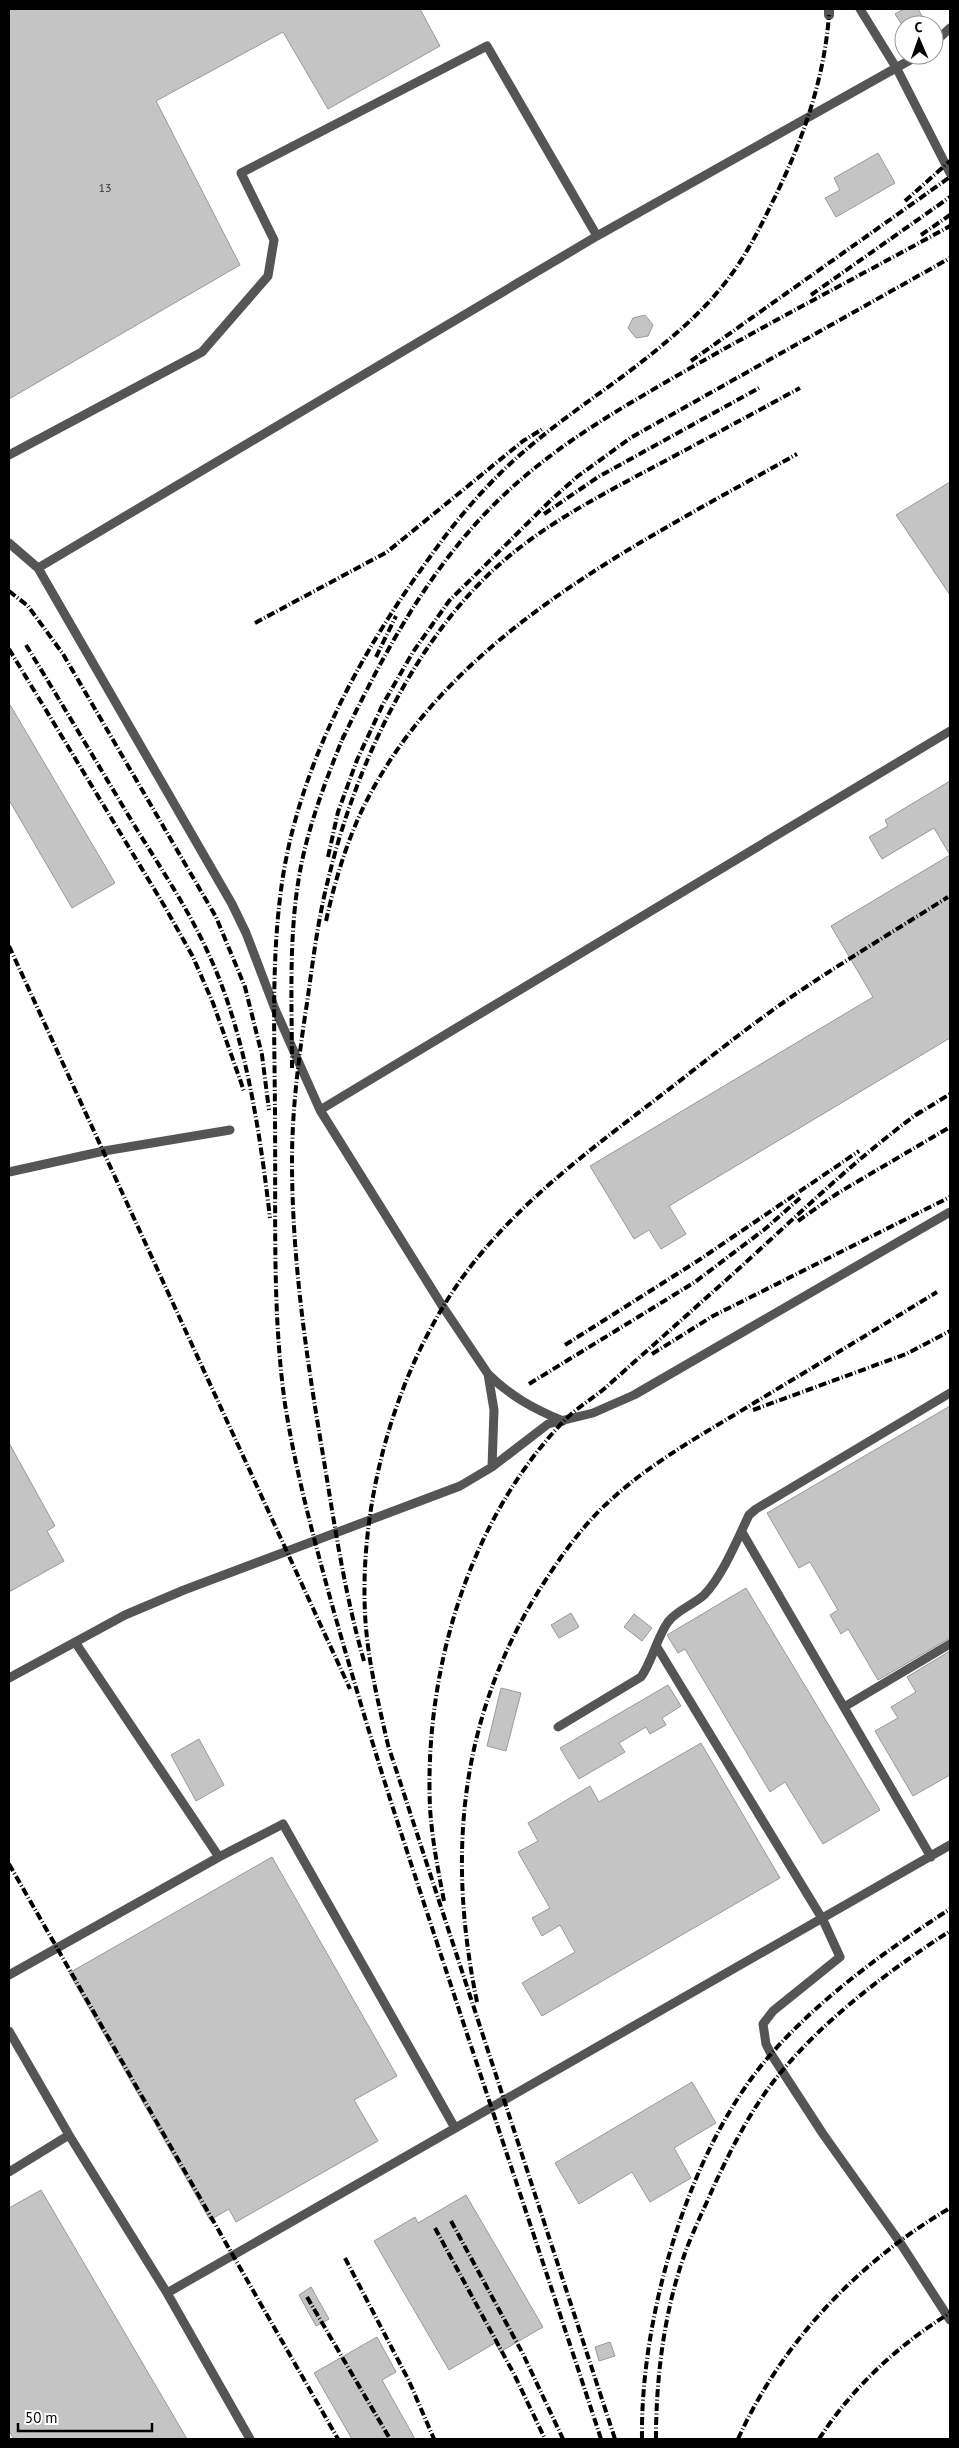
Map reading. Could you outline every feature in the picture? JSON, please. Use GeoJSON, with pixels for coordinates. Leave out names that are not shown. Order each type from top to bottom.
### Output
{"type":"FeatureCollection","features":[{"type":"Feature","properties":{"kind":"lane"},"geometry":{"type":"LineString","coordinates":[[860,9],[897,68],[950,173]]}},
{"type":"Feature","properties":{"kind":"lane"},"geometry":{"type":"LineString","coordinates":[[9,455],[202,352],[268,276],[274,240],[241,173],[487,46],[597,236]]}},
{"type":"Feature","properties":{"kind":"lane"},"geometry":{"type":"LineString","coordinates":[[38,568],[597,236],[902,65]]}},
{"type":"Feature","properties":{"kind":"lane"},"geometry":{"type":"LineString","coordinates":[[9,544],[38,568],[232,904],[246,933],[275,1009],[320,1110],[443,1307],[488,1374],[502,1388],[520,1401],[563,1422]]}},
{"type":"Feature","properties":{"kind":"lane"},"geometry":{"type":"LineString","coordinates":[[320,1110],[950,731]]}},
{"type":"Feature","properties":{"kind":"lane"},"geometry":{"type":"LineString","coordinates":[[9,1172],[104,1151],[230,1130]]}},
{"type":"Feature","properties":{"kind":"lane"},"geometry":{"type":"LineString","coordinates":[[9,1678],[125,1615],[184,1590],[460,1486],[492,1467],[548,1424],[563,1422],[593,1413],[634,1394],[950,1212]]}},
{"type":"Feature","properties":{"kind":"lane"},"geometry":{"type":"LineString","coordinates":[[488,1374],[494,1410],[492,1467]]}},
{"type":"Feature","properties":{"kind":"lane"},"geometry":{"type":"LineString","coordinates":[[558,1726],[641,1677],[657,1647],[662,1632],[673,1615],[696,1602],[710,1588],[742,1532],[749,1515],[756,1509],[950,1393]]}},
{"type":"Feature","properties":{"kind":"lane"},"geometry":{"type":"LineString","coordinates":[[742,1532],[931,1857]]}},
{"type":"Feature","properties":{"kind":"lane"},"geometry":{"type":"LineString","coordinates":[[75,1642],[219,1857]]}},
{"type":"Feature","properties":{"kind":"lane"},"geometry":{"type":"LineString","coordinates":[[844,1707],[950,1644]]}},
{"type":"Feature","properties":{"kind":"lane"},"geometry":{"type":"LineString","coordinates":[[657,1647],[823,1920],[840,1957],[773,2011],[763,2024],[766,2044],[781,2071],[899,2241],[950,2320]]}},
{"type":"Feature","properties":{"kind":"lane"},"geometry":{"type":"LineString","coordinates":[[9,1975],[219,1857],[283,1824],[455,2128]]}},
{"type":"Feature","properties":{"kind":"lane"},"geometry":{"type":"LineString","coordinates":[[167,2293],[823,1920],[950,1845]]}},
{"type":"Feature","properties":{"kind":"lane"},"geometry":{"type":"LineString","coordinates":[[9,2031],[69,2135],[167,2293],[250,2439]]}},
{"type":"Feature","properties":{"kind":"lane"},"geometry":{"type":"LineString","coordinates":[[9,2172],[69,2135]]}},
{"type":"Feature","properties":{"kind":"building"},"geometry":{"type":"Polygon","coordinates":[[[9,9],[420,9],[440,46],[328,109],[283,32],[156,101],[240,265],[9,399],[9,9]]]}},
{"type":"Feature","properties":{"kind":"building"},"geometry":{"type":"Polygon","coordinates":[[[904,9],[918,9],[921,15],[896,15],[904,9]]]}},
{"type":"Feature","properties":{"kind":"building"},"geometry":{"type":"Polygon","coordinates":[[[878,153],[895,183],[836,217],[825,198],[840,190],[834,178],[878,153]]]}},
{"type":"Feature","properties":{"kind":"building"},"geometry":{"type":"Polygon","coordinates":[[[645,315],[653,325],[648,336],[636,338],[628,328],[633,318],[645,315]]]}},
{"type":"Feature","properties":{"kind":"building"},"geometry":{"type":"Polygon","coordinates":[[[950,482],[950,595],[896,515],[950,482]]]}},
{"type":"Feature","properties":{"kind":"building"},"geometry":{"type":"Polygon","coordinates":[[[9,703],[115,883],[72,908],[9,800],[9,703]]]}},
{"type":"Feature","properties":{"kind":"building"},"geometry":{"type":"Polygon","coordinates":[[[950,781],[950,855],[934,828],[882,859],[869,837],[888,826],[885,820],[950,781]]]}},
{"type":"Feature","properties":{"kind":"building"},"geometry":{"type":"Polygon","coordinates":[[[950,855],[950,1038],[669,1206],[686,1234],[661,1249],[649,1230],[634,1239],[590,1166],[873,997],[831,926],[950,855]]]}},
{"type":"Feature","properties":{"kind":"building"},"geometry":{"type":"Polygon","coordinates":[[[950,1406],[950,1638],[878,1680],[848,1629],[841,1634],[830,1615],[838,1610],[810,1562],[799,1568],[767,1513],[950,1406]]]}},
{"type":"Feature","properties":{"kind":"building"},"geometry":{"type":"Polygon","coordinates":[[[9,1443],[55,1526],[47,1531],[64,1561],[9,1592],[9,1443]]]}},
{"type":"Feature","properties":{"kind":"building"},"geometry":{"type":"Polygon","coordinates":[[[746,1588],[880,1810],[823,1844],[785,1782],[770,1792],[685,1649],[678,1653],[667,1635],[746,1588]]]}},
{"type":"Feature","properties":{"kind":"building"},"geometry":{"type":"Polygon","coordinates":[[[571,1613],[579,1627],[559,1638],[551,1625],[571,1613]]]}},
{"type":"Feature","properties":{"kind":"building"},"geometry":{"type":"Polygon","coordinates":[[[634,1614],[652,1628],[642,1641],[624,1627],[634,1614]]]}},
{"type":"Feature","properties":{"kind":"building"},"geometry":{"type":"Polygon","coordinates":[[[950,1651],[950,1775],[913,1796],[875,1731],[898,1718],[891,1707],[916,1692],[907,1677],[950,1651]]]}},
{"type":"Feature","properties":{"kind":"building"},"geometry":{"type":"Polygon","coordinates":[[[668,1685],[681,1706],[662,1718],[666,1725],[650,1734],[646,1727],[619,1743],[625,1752],[579,1779],[560,1748],[668,1685]]]}},
{"type":"Feature","properties":{"kind":"building"},"geometry":{"type":"Polygon","coordinates":[[[501,1688],[521,1693],[506,1751],[487,1746],[501,1688]]]}},
{"type":"Feature","properties":{"kind":"building"},"geometry":{"type":"Polygon","coordinates":[[[199,1739],[224,1785],[196,1801],[171,1755],[199,1739]]]}},
{"type":"Feature","properties":{"kind":"building"},"geometry":{"type":"Polygon","coordinates":[[[701,1743],[780,1878],[542,2016],[522,1983],[575,1952],[560,1925],[542,1936],[532,1918],[550,1908],[518,1852],[538,1841],[528,1823],[590,1786],[599,1802],[701,1743]]]}},
{"type":"Feature","properties":{"kind":"building"},"geometry":{"type":"Polygon","coordinates":[[[272,1857],[397,2076],[354,2100],[378,2141],[236,2222],[229,2209],[210,2220],[69,1973],[272,1857]]]}},
{"type":"Feature","properties":{"kind":"building"},"geometry":{"type":"Polygon","coordinates":[[[692,2082],[716,2123],[674,2148],[691,2178],[650,2202],[632,2172],[579,2204],[555,2163],[692,2082]]]}},
{"type":"Feature","properties":{"kind":"building"},"geometry":{"type":"Polygon","coordinates":[[[41,2190],[187,2439],[14,2439],[9,2431],[9,2208],[41,2190]]]}},
{"type":"Feature","properties":{"kind":"building"},"geometry":{"type":"Polygon","coordinates":[[[466,2195],[543,2327],[500,2352],[495,2343],[449,2370],[374,2241],[415,2217],[418,2223],[466,2195]]]}},
{"type":"Feature","properties":{"kind":"building"},"geometry":{"type":"Polygon","coordinates":[[[311,2287],[329,2319],[316,2326],[299,2295],[311,2287]]]}},
{"type":"Feature","properties":{"kind":"building"},"geometry":{"type":"Polygon","coordinates":[[[377,2337],[396,2372],[382,2380],[415,2439],[352,2439],[314,2373],[377,2337]]]}},
{"type":"Feature","properties":{"kind":"building"},"geometry":{"type":"Polygon","coordinates":[[[610,2342],[615,2356],[599,2361],[595,2347],[610,2342]]]}},
{"type":"Feature","properties":{"kind":"railway"},"geometry":{"type":"LineString","coordinates":[[601,2439],[386,1785],[334,1612],[300,1482],[285,1404],[276,1299],[274,996],[280,901],[293,828],[321,745],[339,705],[382,629],[405,592],[441,542],[501,472],[545,434],[649,356],[675,334],[709,302],[731,275],[748,250],[762,223],[801,136],[822,65],[829,15]]}},
{"type":"Feature","properties":{"kind":"railway"},"geometry":{"type":"LineString","coordinates":[[905,201],[950,161]]}},
{"type":"Feature","properties":{"kind":"railway"},"geometry":{"type":"LineString","coordinates":[[691,361],[950,177]]}},
{"type":"Feature","properties":{"kind":"railway"},"geometry":{"type":"LineString","coordinates":[[811,295],[950,197]]}},
{"type":"Feature","properties":{"kind":"railway"},"geometry":{"type":"LineString","coordinates":[[921,235],[950,215]]}},
{"type":"Feature","properties":{"kind":"railway"},"geometry":{"type":"LineString","coordinates":[[342,740],[387,652],[439,569],[481,518],[528,474],[578,436],[659,386],[950,226]]}},
{"type":"Feature","properties":{"kind":"railway"},"geometry":{"type":"LineString","coordinates":[[328,857],[338,812],[357,760],[383,704],[413,652],[449,601],[552,499],[578,476],[632,437],[950,258]]}},
{"type":"Feature","properties":{"kind":"railway"},"geometry":{"type":"LineString","coordinates":[[544,514],[598,477],[759,388]]}},
{"type":"Feature","properties":{"kind":"railway"},"geometry":{"type":"LineString","coordinates":[[364,1661],[341,1561],[306,1349],[295,1236],[292,1161],[296,1082],[316,940],[329,876],[353,798],[386,720],[428,647],[452,614],[498,566],[538,534],[581,507],[800,388]]}},
{"type":"Feature","properties":{"kind":"railway"},"geometry":{"type":"LineString","coordinates":[[255,623],[387,552],[523,441],[544,428]]}},
{"type":"Feature","properties":{"kind":"railway"},"geometry":{"type":"LineString","coordinates":[[326,921],[343,859],[367,800],[404,740],[449,687],[500,640],[556,597],[615,558],[797,454]]}},
{"type":"Feature","properties":{"kind":"railway"},"geometry":{"type":"LineString","coordinates":[[9,591],[28,606],[63,654],[216,917],[245,987],[262,1055],[269,1110]]}},
{"type":"Feature","properties":{"kind":"railway"},"geometry":{"type":"LineString","coordinates":[[376,657],[396,616]]}},
{"type":"Feature","properties":{"kind":"railway"},"geometry":{"type":"LineString","coordinates":[[26,645],[177,894],[210,957],[223,987],[250,1085],[270,1218]]}},
{"type":"Feature","properties":{"kind":"railway"},"geometry":{"type":"LineString","coordinates":[[9,649],[165,907],[193,957],[213,1003],[244,1091]]}},
{"type":"Feature","properties":{"kind":"railway"},"geometry":{"type":"LineString","coordinates":[[292,1068],[292,941],[297,891],[301,866],[314,816],[344,735]]}},
{"type":"Feature","properties":{"kind":"railway"},"geometry":{"type":"LineString","coordinates":[[615,2439],[388,1745],[371,1663],[365,1613],[365,1566],[370,1518],[379,1469],[392,1421],[409,1374],[430,1329],[455,1288],[503,1229],[565,1170],[719,1050],[824,975],[948,897]]}},
{"type":"Feature","properties":{"kind":"railway"},"geometry":{"type":"LineString","coordinates":[[9,946],[350,1689]]}},
{"type":"Feature","properties":{"kind":"railway"},"geometry":{"type":"LineString","coordinates":[[916,1115],[950,1094]]}},
{"type":"Feature","properties":{"kind":"railway"},"geometry":{"type":"LineString","coordinates":[[444,1901],[430,1808],[430,1757],[435,1705],[444,1653],[458,1602],[477,1553],[501,1506],[529,1462],[567,1418],[604,1389],[841,1175],[921,1111]]}},
{"type":"Feature","properties":{"kind":"railway"},"geometry":{"type":"LineString","coordinates":[[798,1221],[838,1193],[950,1127]]}},
{"type":"Feature","properties":{"kind":"railway"},"geometry":{"type":"LineString","coordinates":[[565,1345],[699,1260],[859,1151]]}},
{"type":"Feature","properties":{"kind":"railway"},"geometry":{"type":"LineString","coordinates":[[652,1354],[713,1316],[950,1197]]}},
{"type":"Feature","properties":{"kind":"railway"},"geometry":{"type":"LineString","coordinates":[[529,1384],[695,1282],[765,1229],[800,1198]]}},
{"type":"Feature","properties":{"kind":"railway"},"geometry":{"type":"LineString","coordinates":[[477,2002],[468,1948],[463,1894],[462,1842],[467,1791],[476,1740],[491,1690],[511,1641],[546,1579],[592,1518],[629,1484],[697,1438],[937,1292]]}},
{"type":"Feature","properties":{"kind":"railway"},"geometry":{"type":"LineString","coordinates":[[753,1410],[906,1354],[950,1331]]}},
{"type":"Feature","properties":{"kind":"railway"},"geometry":{"type":"LineString","coordinates":[[9,1864],[338,2439]]}},
{"type":"Feature","properties":{"kind":"railway"},"geometry":{"type":"LineString","coordinates":[[642,2439],[644,2391],[650,2340],[660,2288],[675,2236],[694,2185],[716,2136],[742,2092],[790,2033],[833,1994],[879,1958],[950,1909]]}},
{"type":"Feature","properties":{"kind":"railway"},"geometry":{"type":"LineString","coordinates":[[656,2439],[656,2416],[663,2345],[678,2275],[699,2220],[720,2173],[744,2127],[771,2084],[819,2031],[883,1978],[950,1931]]}},
{"type":"Feature","properties":{"kind":"railway"},"geometry":{"type":"LineString","coordinates":[[738,2439],[756,2403],[777,2370],[826,2307],[884,2253],[916,2229],[950,2208]]}},
{"type":"Feature","properties":{"kind":"railway"},"geometry":{"type":"LineString","coordinates":[[451,2221],[523,2354],[563,2439]]}},
{"type":"Feature","properties":{"kind":"railway"},"geometry":{"type":"LineString","coordinates":[[435,2228],[514,2374],[545,2439]]}},
{"type":"Feature","properties":{"kind":"railway"},"geometry":{"type":"LineString","coordinates":[[345,2258],[409,2381],[434,2439]]}},
{"type":"Feature","properties":{"kind":"railway"},"geometry":{"type":"LineString","coordinates":[[307,2297],[390,2439]]}},
{"type":"Feature","properties":{"kind":"railway"},"geometry":{"type":"LineString","coordinates":[[819,2439],[846,2402],[877,2369],[912,2339],[950,2313]]}}]}
